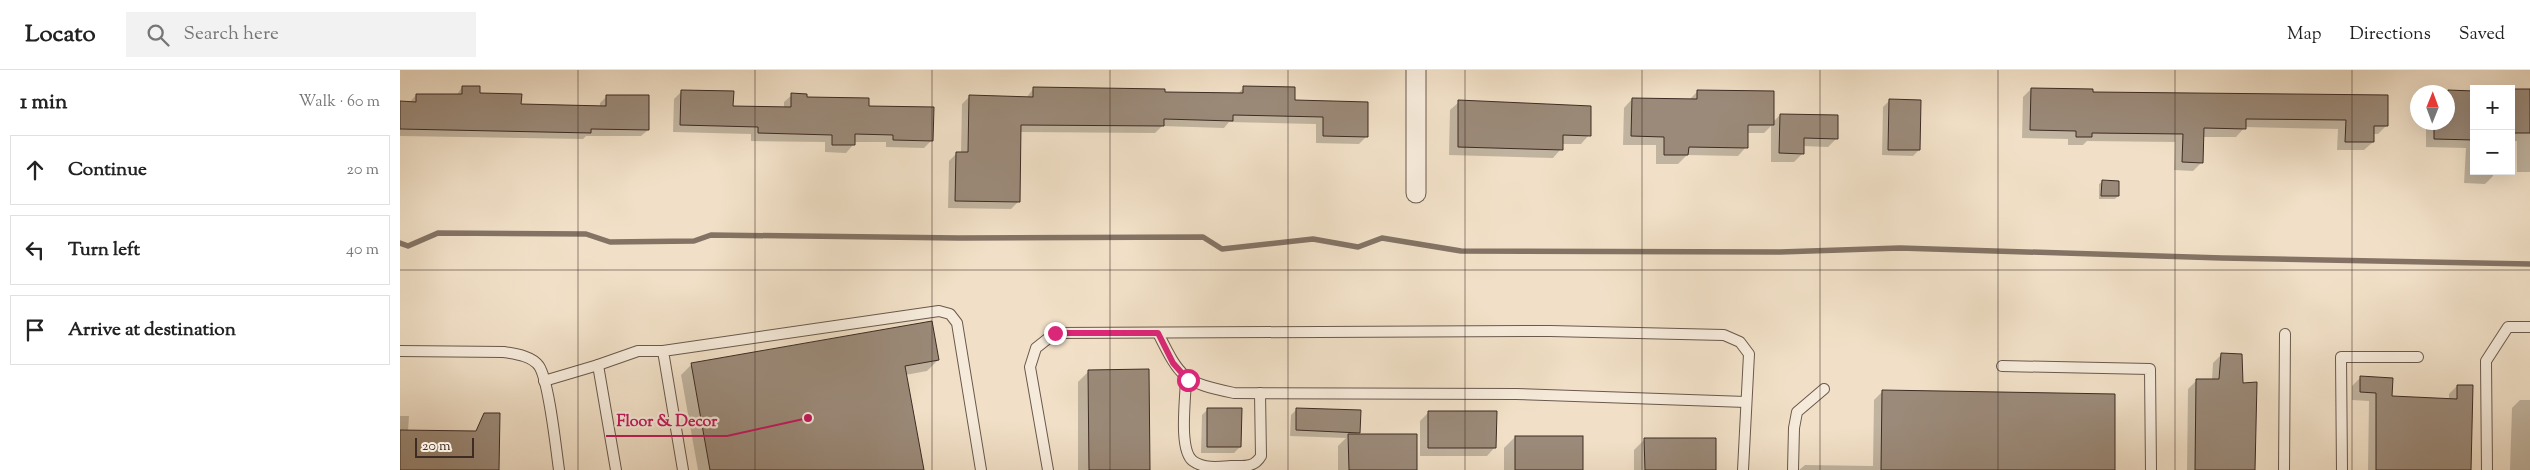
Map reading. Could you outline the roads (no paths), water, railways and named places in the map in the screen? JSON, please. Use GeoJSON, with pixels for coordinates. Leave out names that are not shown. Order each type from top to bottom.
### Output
{"type":"FeatureCollection","features":[{"type":"Feature","properties":{"kind":"street"},"geometry":{"type":"LineString","coordinates":[[1416,70],[1416,193]]}},
{"type":"Feature","properties":{"kind":"lane"},"geometry":{"type":"LineString","coordinates":[[544,381],[638,351],[663,351],[939,311],[950,314],[957,323],[981,470]]}},
{"type":"Feature","properties":{"kind":"lane"},"geometry":{"type":"LineString","coordinates":[[2487,470],[2486,361],[2508,327],[2530,327]]}},
{"type":"Feature","properties":{"kind":"lane"},"geometry":{"type":"LineString","coordinates":[[1048,470],[1030,367],[1036,348],[1055,333],[1550,331],[1724,335],[1740,342],[1749,354],[1743,470]]}},
{"type":"Feature","properties":{"kind":"lane"},"geometry":{"type":"LineString","coordinates":[[1158,333],[1173,363],[1186,378],[1204,387],[1234,393],[1516,394],[1746,402]]}},
{"type":"Feature","properties":{"kind":"lane"},"geometry":{"type":"LineString","coordinates":[[2284,334],[2284,470]]}},
{"type":"Feature","properties":{"kind":"lane"},"geometry":{"type":"LineString","coordinates":[[400,351],[504,352],[520,354],[539,366],[544,381],[559,470]]}},
{"type":"Feature","properties":{"kind":"lane"},"geometry":{"type":"LineString","coordinates":[[663,351],[683,470]]}},
{"type":"Feature","properties":{"kind":"lane"},"geometry":{"type":"LineString","coordinates":[[2342,470],[2340,357],[2418,357]]}},
{"type":"Feature","properties":{"kind":"lane"},"geometry":{"type":"LineString","coordinates":[[598,365],[616,470]]}},
{"type":"Feature","properties":{"kind":"lane"},"geometry":{"type":"LineString","coordinates":[[2002,366],[2150,369],[2151,470]]}},
{"type":"Feature","properties":{"kind":"lane"},"geometry":{"type":"LineString","coordinates":[[1186,378],[1184,444],[1188,456],[1194,462],[1208,467],[1250,466],[1257,463],[1261,456],[1260,393]]}},
{"type":"Feature","properties":{"kind":"lane"},"geometry":{"type":"LineString","coordinates":[[1793,470],[1794,428],[1797,412],[1824,389]]}},
{"type":"Feature","properties":{"kind":"waterway"},"geometry":{"type":"LineString","coordinates":[[400,243],[408,246],[438,233],[586,234],[610,242],[694,241],[711,235],[959,238],[1203,237],[1222,249],[1313,239],[1358,247],[1382,238],[1461,251],[1780,252],[1900,248],[2222,258],[2530,264]]}},
{"type":"Feature","properties":{"kind":"place","name":"Floor & Decor"},"geometry":{"type":"Point","coordinates":[808,418]}}]}
